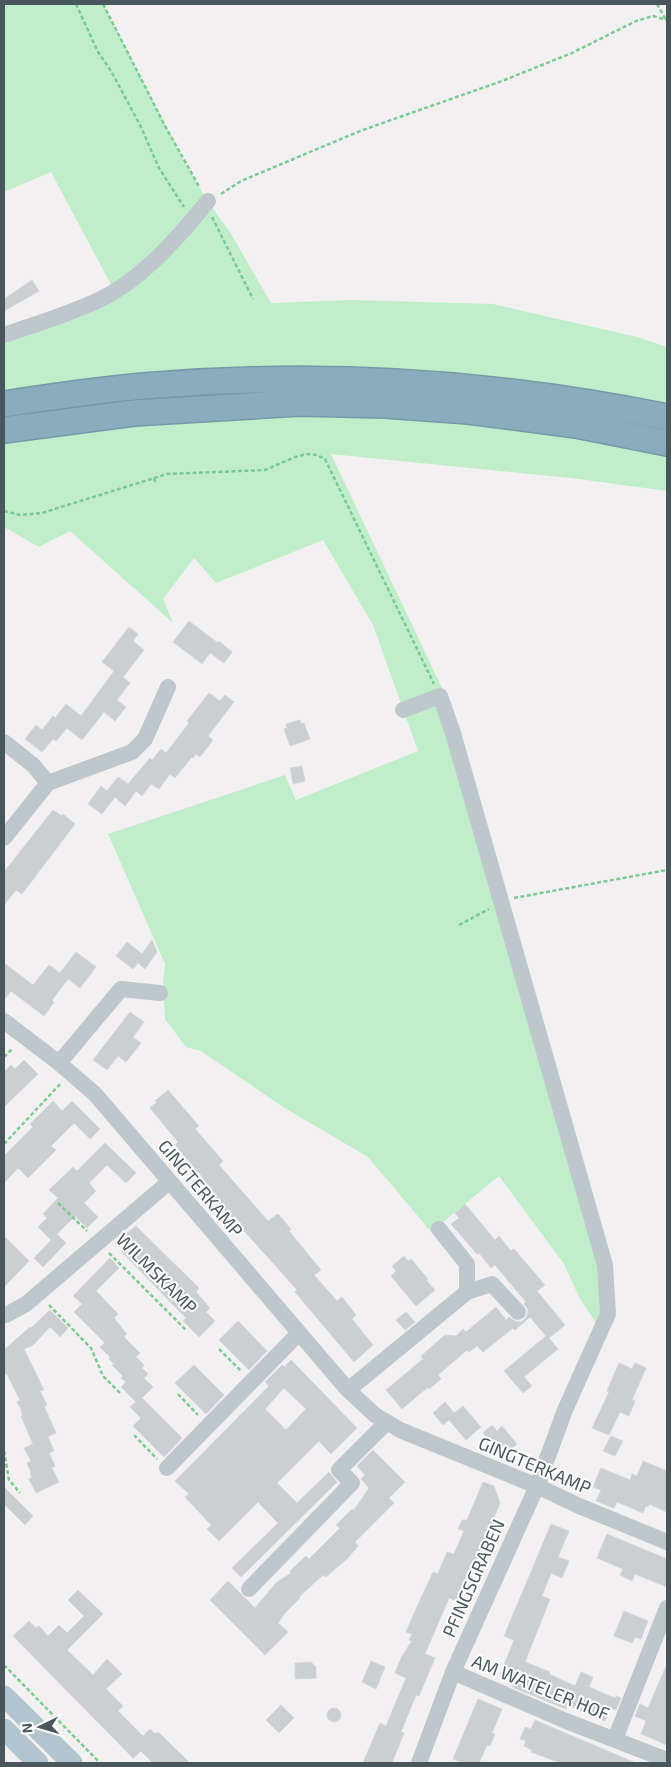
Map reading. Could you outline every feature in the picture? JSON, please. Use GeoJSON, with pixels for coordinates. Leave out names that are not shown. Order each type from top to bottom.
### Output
{"type":"FeatureCollection","features":[{"type":"Feature","properties":{"kind":"highway"},"geometry":{"type":"LineString","coordinates":[[4,404],[142,386],[227,381],[313,379],[510,391],[625,408],[667,417]]}},
{"type":"Feature","properties":{"kind":"highway"},"geometry":{"type":"LineString","coordinates":[[4,430],[134,413],[299,403],[385,405],[468,411],[576,425],[667,443]]}},
{"type":"Feature","properties":{"kind":"main road"},"geometry":{"type":"LineString","coordinates":[[4,1696],[72,1763]]}},
{"type":"Feature","properties":{"kind":"main road"},"geometry":{"type":"LineString","coordinates":[[4,1729],[38,1763]]}},
{"type":"Feature","properties":{"kind":"street"},"geometry":{"type":"LineString","coordinates":[[4,335],[72,312],[102,299],[125,285],[178,236],[206,204]]}},
{"type":"Feature","properties":{"kind":"street"},"geometry":{"type":"LineString","coordinates":[[4,838],[48,783],[132,752],[146,739],[168,687]]}},
{"type":"Feature","properties":{"kind":"street"},"geometry":{"type":"LineString","coordinates":[[403,710],[440,696]]}},
{"type":"Feature","properties":{"kind":"street","name":"PFINGSGRABEN"},"geometry":{"type":"LineString","coordinates":[[418,1763],[453,1672],[537,1486],[565,1410],[608,1314],[605,1265],[453,733],[440,696]]}},
{"type":"Feature","properties":{"kind":"street"},"geometry":{"type":"LineString","coordinates":[[4,742],[33,765],[48,783]]}},
{"type":"Feature","properties":{"kind":"street"},"geometry":{"type":"LineString","coordinates":[[65,1068],[120,989],[160,993]]}},
{"type":"Feature","properties":{"kind":"street","name":"GINGTERKAMP"},"geometry":{"type":"LineString","coordinates":[[4,1021],[65,1068],[95,1094],[348,1390],[375,1415],[400,1430],[667,1542]]}},
{"type":"Feature","properties":{"kind":"street","name":"WILMSKAMP"},"geometry":{"type":"LineString","coordinates":[[4,1314],[6,1315],[26,1304],[169,1182]]}},
{"type":"Feature","properties":{"kind":"street"},"geometry":{"type":"LineString","coordinates":[[439,1229],[467,1264],[467,1292]]}},
{"type":"Feature","properties":{"kind":"street"},"geometry":{"type":"LineString","coordinates":[[348,1390],[467,1292],[492,1284],[518,1312]]}},
{"type":"Feature","properties":{"kind":"street"},"geometry":{"type":"LineString","coordinates":[[167,1468],[299,1333]]}},
{"type":"Feature","properties":{"kind":"street"},"geometry":{"type":"LineString","coordinates":[[249,1589],[352,1483],[339,1470],[387,1422]]}},
{"type":"Feature","properties":{"kind":"street","name":"AM WATELER HOF"},"geometry":{"type":"LineString","coordinates":[[615,1739],[667,1608]]}},
{"type":"Feature","properties":{"kind":"street","name":"AM WATELER HOF"},"geometry":{"type":"LineString","coordinates":[[453,1672],[566,1721],[667,1760]]}},
{"type":"Feature","properties":{"kind":"path"},"geometry":{"type":"LineString","coordinates":[[76,4],[98,52],[112,72],[140,125],[159,168],[179,200],[194,219]]}},
{"type":"Feature","properties":{"kind":"path"},"geometry":{"type":"LineString","coordinates":[[103,4],[253,299]]}},
{"type":"Feature","properties":{"kind":"path"},"geometry":{"type":"LineString","coordinates":[[657,4],[667,20]]}},
{"type":"Feature","properties":{"kind":"path"},"geometry":{"type":"LineString","coordinates":[[206,204],[241,181],[360,131],[502,81],[572,53],[636,21],[653,16],[667,20]]}},
{"type":"Feature","properties":{"kind":"path"},"geometry":{"type":"LineString","coordinates":[[4,511],[20,515],[42,513],[154,478],[179,473],[265,470],[294,457],[307,454],[317,455],[325,459],[440,696]]}},
{"type":"Feature","properties":{"kind":"path"},"geometry":{"type":"LineString","coordinates":[[154,478],[156,484]]}},
{"type":"Feature","properties":{"kind":"path"},"geometry":{"type":"LineString","coordinates":[[459,925],[501,902],[667,870]]}},
{"type":"Feature","properties":{"kind":"path"},"geometry":{"type":"LineString","coordinates":[[4,1144],[65,1068]]}},
{"type":"Feature","properties":{"kind":"path","name":"WILMSKAMP"},"geometry":{"type":"LineString","coordinates":[[58,1203],[187,1331]]}},
{"type":"Feature","properties":{"kind":"path"},"geometry":{"type":"LineString","coordinates":[[38,1294],[91,1348],[104,1376],[121,1394]]}},
{"type":"Feature","properties":{"kind":"path"},"geometry":{"type":"LineString","coordinates":[[219,1348],[251,1381]]}},
{"type":"Feature","properties":{"kind":"path"},"geometry":{"type":"LineString","coordinates":[[178,1394],[209,1425]]}},
{"type":"Feature","properties":{"kind":"path"},"geometry":{"type":"LineString","coordinates":[[134,1435],[167,1468]]}},
{"type":"Feature","properties":{"kind":"path"},"geometry":{"type":"LineString","coordinates":[[4,1451],[9,1480],[20,1493]]}},
{"type":"Feature","properties":{"kind":"path"},"geometry":{"type":"LineString","coordinates":[[4,1665],[100,1763]]}},
{"type":"Feature","properties":{"kind":"green space"},"geometry":{"type":"Polygon","coordinates":[[[4,4],[103,4],[189,170],[208,202],[230,232],[271,303],[352,300],[493,304],[637,337],[667,347],[667,491],[571,478],[331,454],[442,688],[605,1265],[601,1331],[579,1297],[564,1264],[499,1176],[431,1232],[368,1157],[283,1107],[201,1051],[186,1047],[165,1019],[163,985],[165,964],[108,834],[285,775],[296,800],[418,751],[373,625],[323,540],[216,583],[194,558],[163,599],[173,623],[70,531],[39,547],[4,527],[4,340],[116,294],[51,172],[4,192],[4,4]]]}},
{"type":"Feature","properties":{"kind":"building"},"geometry":{"type":"Polygon","coordinates":[[[32,280],[39,291],[4,311],[4,299],[32,280]]]}},
{"type":"Feature","properties":{"kind":"building"},"geometry":{"type":"Polygon","coordinates":[[[189,621],[232,652],[224,663],[210,653],[202,664],[173,642],[189,621]]]}},
{"type":"Feature","properties":{"kind":"building"},"geometry":{"type":"Polygon","coordinates":[[[129,627],[138,634],[133,641],[144,650],[123,677],[130,683],[117,700],[126,707],[115,721],[104,712],[82,740],[67,728],[56,741],[53,739],[42,752],[25,739],[36,725],[42,730],[66,704],[81,716],[114,671],[102,662],[129,627]]]}},
{"type":"Feature","properties":{"kind":"building"},"geometry":{"type":"Polygon","coordinates":[[[209,693],[220,701],[225,695],[234,702],[208,736],[213,740],[200,757],[196,754],[192,757],[175,778],[170,774],[159,789],[151,784],[142,796],[136,791],[125,806],[115,797],[102,814],[88,804],[101,786],[107,791],[118,777],[128,784],[150,758],[152,760],[161,749],[166,753],[189,723],[187,721],[209,693]]]}},
{"type":"Feature","properties":{"kind":"building"},"geometry":{"type":"Polygon","coordinates":[[[300,720],[301,724],[304,723],[310,739],[290,746],[284,729],[287,728],[286,724],[300,720]]]}},
{"type":"Feature","properties":{"kind":"building"},"geometry":{"type":"Polygon","coordinates":[[[302,766],[305,781],[293,784],[290,768],[302,766]]]}},
{"type":"Feature","properties":{"kind":"building"},"geometry":{"type":"Polygon","coordinates":[[[53,810],[62,816],[63,814],[75,824],[22,894],[16,890],[4,905],[4,872],[53,810]]]}},
{"type":"Feature","properties":{"kind":"building"},"geometry":{"type":"Polygon","coordinates":[[[152,940],[157,952],[145,969],[138,963],[133,969],[116,956],[127,942],[142,954],[152,940]]]}},
{"type":"Feature","properties":{"kind":"building"},"geometry":{"type":"Polygon","coordinates":[[[76,952],[96,967],[80,988],[68,979],[52,1000],[54,1002],[44,1016],[11,991],[4,1000],[4,963],[33,985],[49,965],[60,973],[76,952]]]}},
{"type":"Feature","properties":{"kind":"building"},"geometry":{"type":"Polygon","coordinates":[[[130,1012],[144,1022],[133,1037],[141,1043],[126,1062],[118,1056],[107,1070],[93,1060],[130,1012]]]}},
{"type":"Feature","properties":{"kind":"building"},"geometry":{"type":"Polygon","coordinates":[[[24,1060],[38,1074],[4,1107],[4,1072],[11,1065],[15,1069],[24,1060]]]}},
{"type":"Feature","properties":{"kind":"building"},"geometry":{"type":"Polygon","coordinates":[[[168,1090],[199,1126],[195,1129],[223,1161],[219,1165],[268,1221],[278,1214],[291,1229],[289,1231],[321,1270],[314,1275],[337,1301],[342,1297],[356,1315],[352,1319],[373,1345],[354,1362],[295,1292],[297,1290],[199,1181],[203,1178],[175,1145],[178,1142],[150,1108],[168,1090]]]}},
{"type":"Feature","properties":{"kind":"building"},"geometry":{"type":"Polygon","coordinates":[[[53,1101],[62,1111],[72,1101],[100,1129],[90,1139],[74,1123],[51,1146],[56,1150],[28,1178],[18,1168],[4,1183],[4,1156],[33,1127],[30,1124],[53,1101]]]}},
{"type":"Feature","properties":{"kind":"building"},"geometry":{"type":"Polygon","coordinates":[[[105,1143],[136,1173],[126,1183],[107,1165],[89,1183],[96,1191],[84,1203],[98,1217],[87,1228],[75,1216],[51,1240],[38,1227],[47,1218],[43,1214],[58,1198],[49,1190],[73,1167],[77,1171],[105,1143]]]}},
{"type":"Feature","properties":{"kind":"building"},"geometry":{"type":"Polygon","coordinates":[[[465,1204],[495,1240],[499,1236],[511,1251],[514,1249],[545,1285],[537,1291],[565,1325],[549,1338],[558,1349],[524,1377],[532,1386],[523,1393],[504,1371],[546,1336],[530,1317],[483,1352],[477,1346],[469,1352],[467,1350],[438,1375],[441,1379],[429,1389],[428,1387],[402,1409],[386,1390],[423,1359],[421,1356],[445,1335],[456,1336],[463,1329],[466,1332],[496,1307],[506,1320],[509,1317],[521,1322],[528,1314],[528,1309],[524,1304],[526,1302],[495,1265],[491,1268],[451,1224],[459,1218],[455,1213],[465,1204]]]}},
{"type":"Feature","properties":{"kind":"building"},"geometry":{"type":"Polygon","coordinates":[[[136,1226],[199,1288],[196,1292],[210,1308],[206,1312],[215,1321],[199,1337],[183,1321],[186,1318],[121,1251],[132,1240],[126,1234],[136,1226]]]}},
{"type":"Feature","properties":{"kind":"building"},"geometry":{"type":"Polygon","coordinates":[[[57,1234],[66,1243],[43,1267],[34,1258],[57,1234]]]}},
{"type":"Feature","properties":{"kind":"building"},"geometry":{"type":"Polygon","coordinates":[[[4,1236],[29,1261],[4,1287],[4,1236]]]}},
{"type":"Feature","properties":{"kind":"building"},"geometry":{"type":"Polygon","coordinates":[[[404,1256],[408,1261],[411,1259],[435,1290],[416,1306],[391,1276],[396,1271],[392,1266],[404,1256]]]}},
{"type":"Feature","properties":{"kind":"building"},"geometry":{"type":"Polygon","coordinates":[[[110,1258],[119,1268],[96,1291],[118,1314],[114,1318],[127,1334],[124,1337],[140,1353],[136,1357],[144,1365],[142,1368],[148,1374],[144,1378],[153,1387],[142,1398],[182,1438],[164,1457],[133,1426],[141,1418],[130,1407],[136,1402],[121,1387],[126,1382],[112,1365],[114,1364],[109,1359],[110,1357],[100,1347],[105,1343],[74,1312],[82,1304],[73,1296],[110,1258]]]}},
{"type":"Feature","properties":{"kind":"building"},"geometry":{"type":"Polygon","coordinates":[[[50,1310],[68,1328],[60,1337],[50,1327],[33,1345],[24,1349],[44,1390],[40,1391],[47,1405],[44,1406],[56,1433],[48,1437],[54,1451],[49,1453],[55,1466],[52,1468],[59,1482],[36,1493],[29,1479],[32,1477],[27,1463],[31,1461],[24,1448],[33,1444],[21,1416],[23,1416],[22,1411],[17,1402],[20,1400],[7,1374],[4,1375],[4,1350],[50,1310]]]}},
{"type":"Feature","properties":{"kind":"building"},"geometry":{"type":"Polygon","coordinates":[[[406,1312],[415,1322],[405,1330],[396,1320],[406,1312]]]}},
{"type":"Feature","properties":{"kind":"building"},"geometry":{"type":"Polygon","coordinates":[[[238,1321],[267,1351],[249,1370],[219,1340],[238,1321]]]}},
{"type":"Feature","properties":{"kind":"building"},"geometry":{"type":"Polygon","coordinates":[[[291,1360],[357,1428],[331,1454],[319,1441],[277,1483],[297,1503],[329,1472],[337,1482],[241,1577],[232,1568],[278,1523],[258,1502],[219,1541],[207,1529],[211,1525],[185,1497],[189,1494],[175,1481],[269,1386],[265,1382],[282,1365],[284,1367],[291,1360]],[[284,1388],[265,1409],[286,1430],[306,1409],[284,1388]]]}},
{"type":"Feature","properties":{"kind":"building"},"geometry":{"type":"Polygon","coordinates":[[[619,1363],[632,1369],[635,1363],[646,1368],[632,1400],[635,1401],[629,1416],[620,1412],[609,1435],[592,1428],[609,1392],[607,1391],[619,1363]]]}},
{"type":"Feature","properties":{"kind":"building"},"geometry":{"type":"Polygon","coordinates":[[[194,1365],[224,1395],[206,1414],[175,1383],[194,1365]]]}},
{"type":"Feature","properties":{"kind":"building"},"geometry":{"type":"Polygon","coordinates":[[[445,1402],[454,1413],[463,1406],[481,1427],[466,1440],[449,1420],[443,1425],[433,1413],[445,1402]]]}},
{"type":"Feature","properties":{"kind":"building"},"geometry":{"type":"Polygon","coordinates":[[[492,1425],[497,1431],[502,1426],[517,1444],[502,1457],[483,1433],[492,1425]]]}},
{"type":"Feature","properties":{"kind":"building"},"geometry":{"type":"Polygon","coordinates":[[[611,1436],[623,1441],[615,1456],[603,1451],[611,1436]]]}},
{"type":"Feature","properties":{"kind":"building"},"geometry":{"type":"Polygon","coordinates":[[[373,1450],[405,1482],[389,1498],[394,1503],[355,1542],[358,1546],[348,1558],[326,1577],[323,1575],[285,1613],[278,1623],[288,1632],[265,1655],[210,1600],[228,1581],[255,1608],[276,1583],[291,1573],[290,1571],[306,1556],[309,1559],[340,1528],[336,1525],[352,1509],[354,1510],[369,1488],[361,1479],[365,1475],[357,1466],[373,1450]]]}},
{"type":"Feature","properties":{"kind":"building"},"geometry":{"type":"Polygon","coordinates":[[[643,1461],[667,1471],[667,1512],[649,1504],[643,1513],[617,1502],[614,1508],[596,1501],[601,1490],[593,1487],[601,1468],[630,1480],[632,1474],[637,1476],[643,1461]]]}},
{"type":"Feature","properties":{"kind":"building"},"geometry":{"type":"Polygon","coordinates":[[[483,1482],[494,1486],[500,1503],[459,1602],[449,1598],[425,1654],[435,1658],[419,1696],[416,1695],[401,1732],[404,1733],[392,1763],[363,1763],[380,1723],[386,1726],[406,1678],[395,1673],[402,1656],[412,1641],[409,1640],[412,1634],[406,1632],[433,1572],[438,1574],[447,1552],[454,1554],[464,1531],[458,1529],[462,1520],[467,1520],[483,1482]]]}},
{"type":"Feature","properties":{"kind":"building"},"geometry":{"type":"Polygon","coordinates":[[[4,1487],[33,1516],[25,1525],[4,1504],[4,1487]]]}},
{"type":"Feature","properties":{"kind":"building"},"geometry":{"type":"Polygon","coordinates":[[[551,1524],[569,1531],[558,1557],[569,1561],[562,1578],[551,1573],[542,1596],[550,1599],[525,1662],[550,1672],[549,1674],[575,1686],[581,1672],[593,1677],[589,1687],[615,1698],[616,1696],[621,1698],[616,1710],[611,1708],[605,1721],[567,1705],[566,1709],[514,1688],[506,1678],[500,1675],[514,1640],[504,1636],[551,1524]]]}},
{"type":"Feature","properties":{"kind":"building"},"geometry":{"type":"Polygon","coordinates":[[[607,1534],[667,1559],[667,1587],[635,1574],[632,1581],[620,1575],[623,1569],[597,1558],[607,1534]]]}},
{"type":"Feature","properties":{"kind":"building"},"geometry":{"type":"Polygon","coordinates":[[[78,1590],[103,1614],[67,1650],[93,1675],[107,1659],[122,1674],[106,1689],[123,1706],[118,1711],[143,1736],[150,1729],[155,1734],[158,1732],[190,1763],[153,1763],[141,1751],[133,1758],[13,1636],[29,1621],[36,1628],[39,1626],[48,1636],[59,1625],[67,1633],[84,1616],[68,1600],[78,1590]]]}},
{"type":"Feature","properties":{"kind":"building"},"geometry":{"type":"Polygon","coordinates":[[[624,1611],[648,1621],[641,1639],[635,1637],[632,1643],[614,1636],[624,1611]]]}},
{"type":"Feature","properties":{"kind":"building"},"geometry":{"type":"Polygon","coordinates":[[[371,1661],[385,1667],[376,1689],[362,1682],[371,1661]]]}},
{"type":"Feature","properties":{"kind":"building"},"geometry":{"type":"Polygon","coordinates":[[[311,1662],[316,1667],[316,1678],[295,1679],[295,1663],[311,1662]]]}},
{"type":"Feature","properties":{"kind":"building"},"geometry":{"type":"Polygon","coordinates":[[[667,1664],[667,1745],[641,1734],[646,1721],[635,1716],[640,1704],[648,1708],[667,1664]]]}},
{"type":"Feature","properties":{"kind":"building"},"geometry":{"type":"Polygon","coordinates":[[[478,1699],[502,1709],[492,1733],[495,1734],[490,1746],[487,1745],[479,1763],[463,1763],[453,1759],[478,1699]]]}},
{"type":"Feature","properties":{"kind":"building"},"geometry":{"type":"Polygon","coordinates":[[[281,1705],[294,1718],[279,1733],[266,1720],[281,1705]]]}},
{"type":"Feature","properties":{"kind":"building"},"geometry":{"type":"Polygon","coordinates":[[[331,1708],[337,1708],[341,1715],[337,1722],[331,1722],[327,1718],[327,1712],[331,1708]]]}},
{"type":"Feature","properties":{"kind":"building"},"geometry":{"type":"Polygon","coordinates":[[[535,1720],[636,1763],[561,1763],[531,1752],[532,1750],[524,1746],[526,1741],[520,1739],[525,1727],[531,1729],[535,1720]]]}}]}
